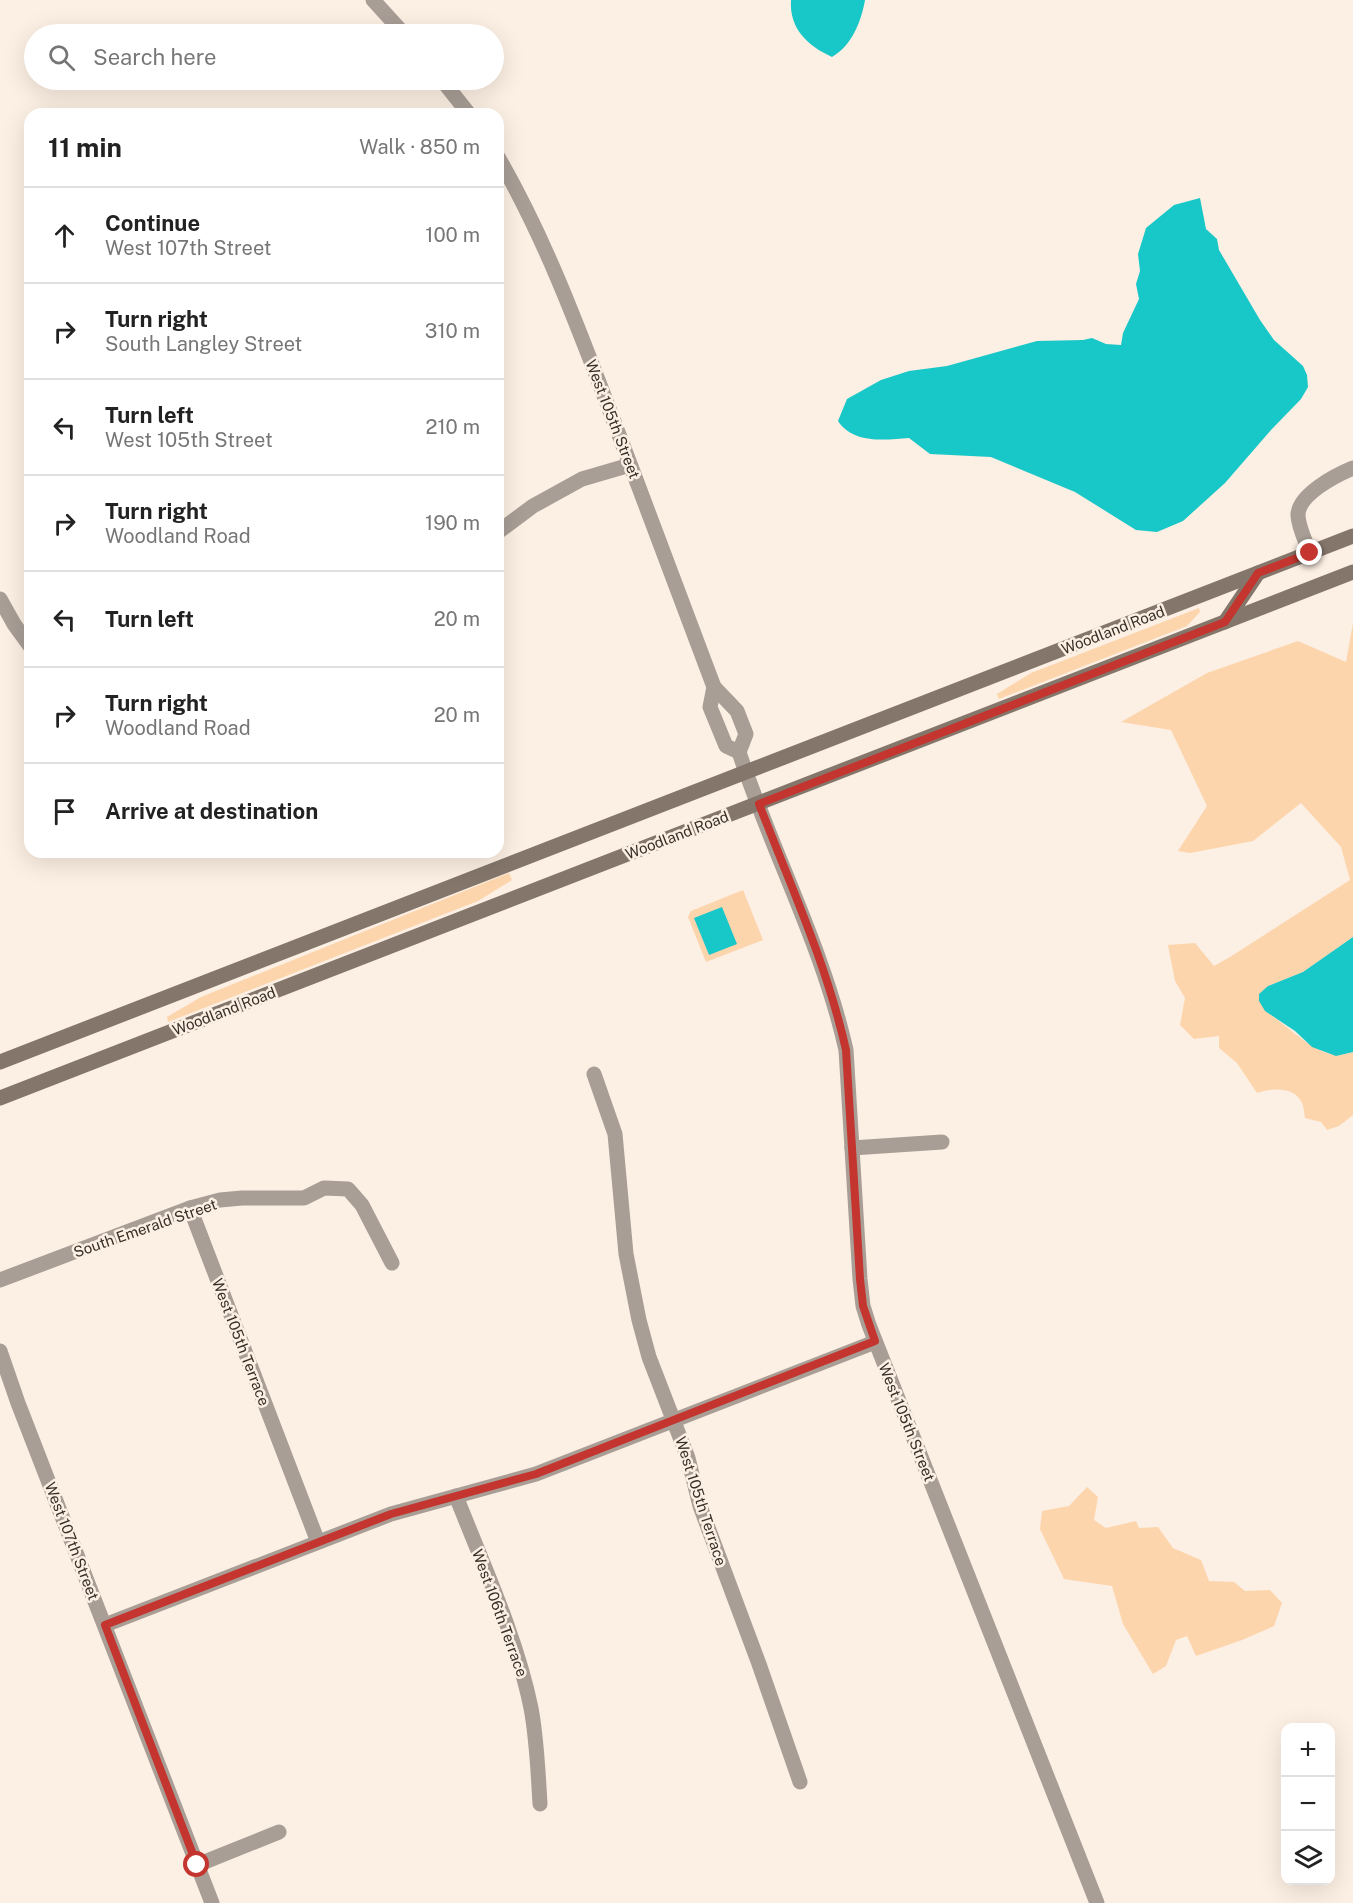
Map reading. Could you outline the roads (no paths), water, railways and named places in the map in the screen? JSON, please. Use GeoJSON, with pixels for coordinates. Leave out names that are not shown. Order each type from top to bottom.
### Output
{"type":"FeatureCollection","features":[{"type":"Feature","properties":{"kind":"main road","name":"Woodland Road"},"geometry":{"type":"LineString","coordinates":[[0,1062],[1353,536]]}},
{"type":"Feature","properties":{"kind":"main road","name":"Woodland Road"},"geometry":{"type":"LineString","coordinates":[[0,1098],[1353,572]]}},
{"type":"Feature","properties":{"kind":"main road"},"geometry":{"type":"LineString","coordinates":[[1225,622],[1258,573]]}},
{"type":"Feature","properties":{"kind":"street"},"geometry":{"type":"LineString","coordinates":[[373,0],[395,24]]}},
{"type":"Feature","properties":{"kind":"street"},"geometry":{"type":"LineString","coordinates":[[450,90],[464,108]]}},
{"type":"Feature","properties":{"kind":"street","name":"West 105th Street"},"geometry":{"type":"LineString","coordinates":[[504,168],[578,325],[714,687],[737,711],[746,734],[739,752],[838,1016],[846,1050],[863,1306],[1097,1903]]}},
{"type":"Feature","properties":{"kind":"street"},"geometry":{"type":"LineString","coordinates":[[504,528],[533,506],[582,479],[630,465]]}},
{"type":"Feature","properties":{"kind":"street"},"geometry":{"type":"LineString","coordinates":[[1310,553],[1298,515],[1300,506],[1317,488],[1353,468]]}},
{"type":"Feature","properties":{"kind":"street"},"geometry":{"type":"LineString","coordinates":[[0,599],[24,638]]}},
{"type":"Feature","properties":{"kind":"street","name":"West 105th Street"},"geometry":{"type":"LineString","coordinates":[[714,687],[710,707],[726,746],[739,752]]}},
{"type":"Feature","properties":{"kind":"street","name":"West 105th Terrace"},"geometry":{"type":"LineString","coordinates":[[594,1074],[615,1134],[626,1254],[649,1357],[688,1458],[700,1506],[800,1782]]}},
{"type":"Feature","properties":{"kind":"street"},"geometry":{"type":"LineString","coordinates":[[852,1148],[942,1142]]}},
{"type":"Feature","properties":{"kind":"street","name":"South Emerald Street"},"geometry":{"type":"LineString","coordinates":[[0,1280],[190,1208],[220,1200],[242,1198],[304,1198],[324,1188],[348,1189],[362,1205],[392,1263]]}},
{"type":"Feature","properties":{"kind":"street","name":"West 105th Terrace"},"geometry":{"type":"LineString","coordinates":[[190,1208],[318,1542]]}},
{"type":"Feature","properties":{"kind":"street"},"geometry":{"type":"LineString","coordinates":[[105,1625],[391,1514],[536,1474],[875,1341]]}},
{"type":"Feature","properties":{"kind":"street","name":"West 107th Street"},"geometry":{"type":"LineString","coordinates":[[0,1351],[18,1403],[212,1903]]}},
{"type":"Feature","properties":{"kind":"street","name":"West 106th Terrace"},"geometry":{"type":"LineString","coordinates":[[456,1496],[523,1674],[536,1742],[540,1804]]}},
{"type":"Feature","properties":{"kind":"street"},"geometry":{"type":"LineString","coordinates":[[197,1865],[279,1832]]}},
{"type":"Feature","properties":{"kind":"water"},"geometry":{"type":"Polygon","coordinates":[[[791,0],[865,0],[861,16],[850,39],[832,57],[815,48],[802,35],[793,20],[791,0]]]}},
{"type":"Feature","properties":{"kind":"water"},"geometry":{"type":"Polygon","coordinates":[[[1200,198],[1206,229],[1217,239],[1219,250],[1274,340],[1303,366],[1307,375],[1308,387],[1301,399],[1225,483],[1183,521],[1157,532],[1136,530],[1075,492],[991,457],[930,454],[909,438],[880,440],[861,437],[852,434],[838,421],[847,399],[881,380],[909,371],[947,366],[1037,341],[1092,338],[1106,344],[1121,345],[1123,333],[1139,299],[1136,284],[1140,271],[1138,254],[1146,228],[1174,205],[1200,198]]]}},
{"type":"Feature","properties":{"kind":"water"},"geometry":{"type":"Polygon","coordinates":[[[722,907],[737,944],[709,955],[694,918],[722,907]]]}},
{"type":"Feature","properties":{"kind":"water"},"geometry":{"type":"Polygon","coordinates":[[[1353,937],[1353,1052],[1336,1056],[1312,1047],[1295,1031],[1265,1011],[1259,1001],[1259,994],[1268,986],[1303,972],[1353,937]]]}}]}
